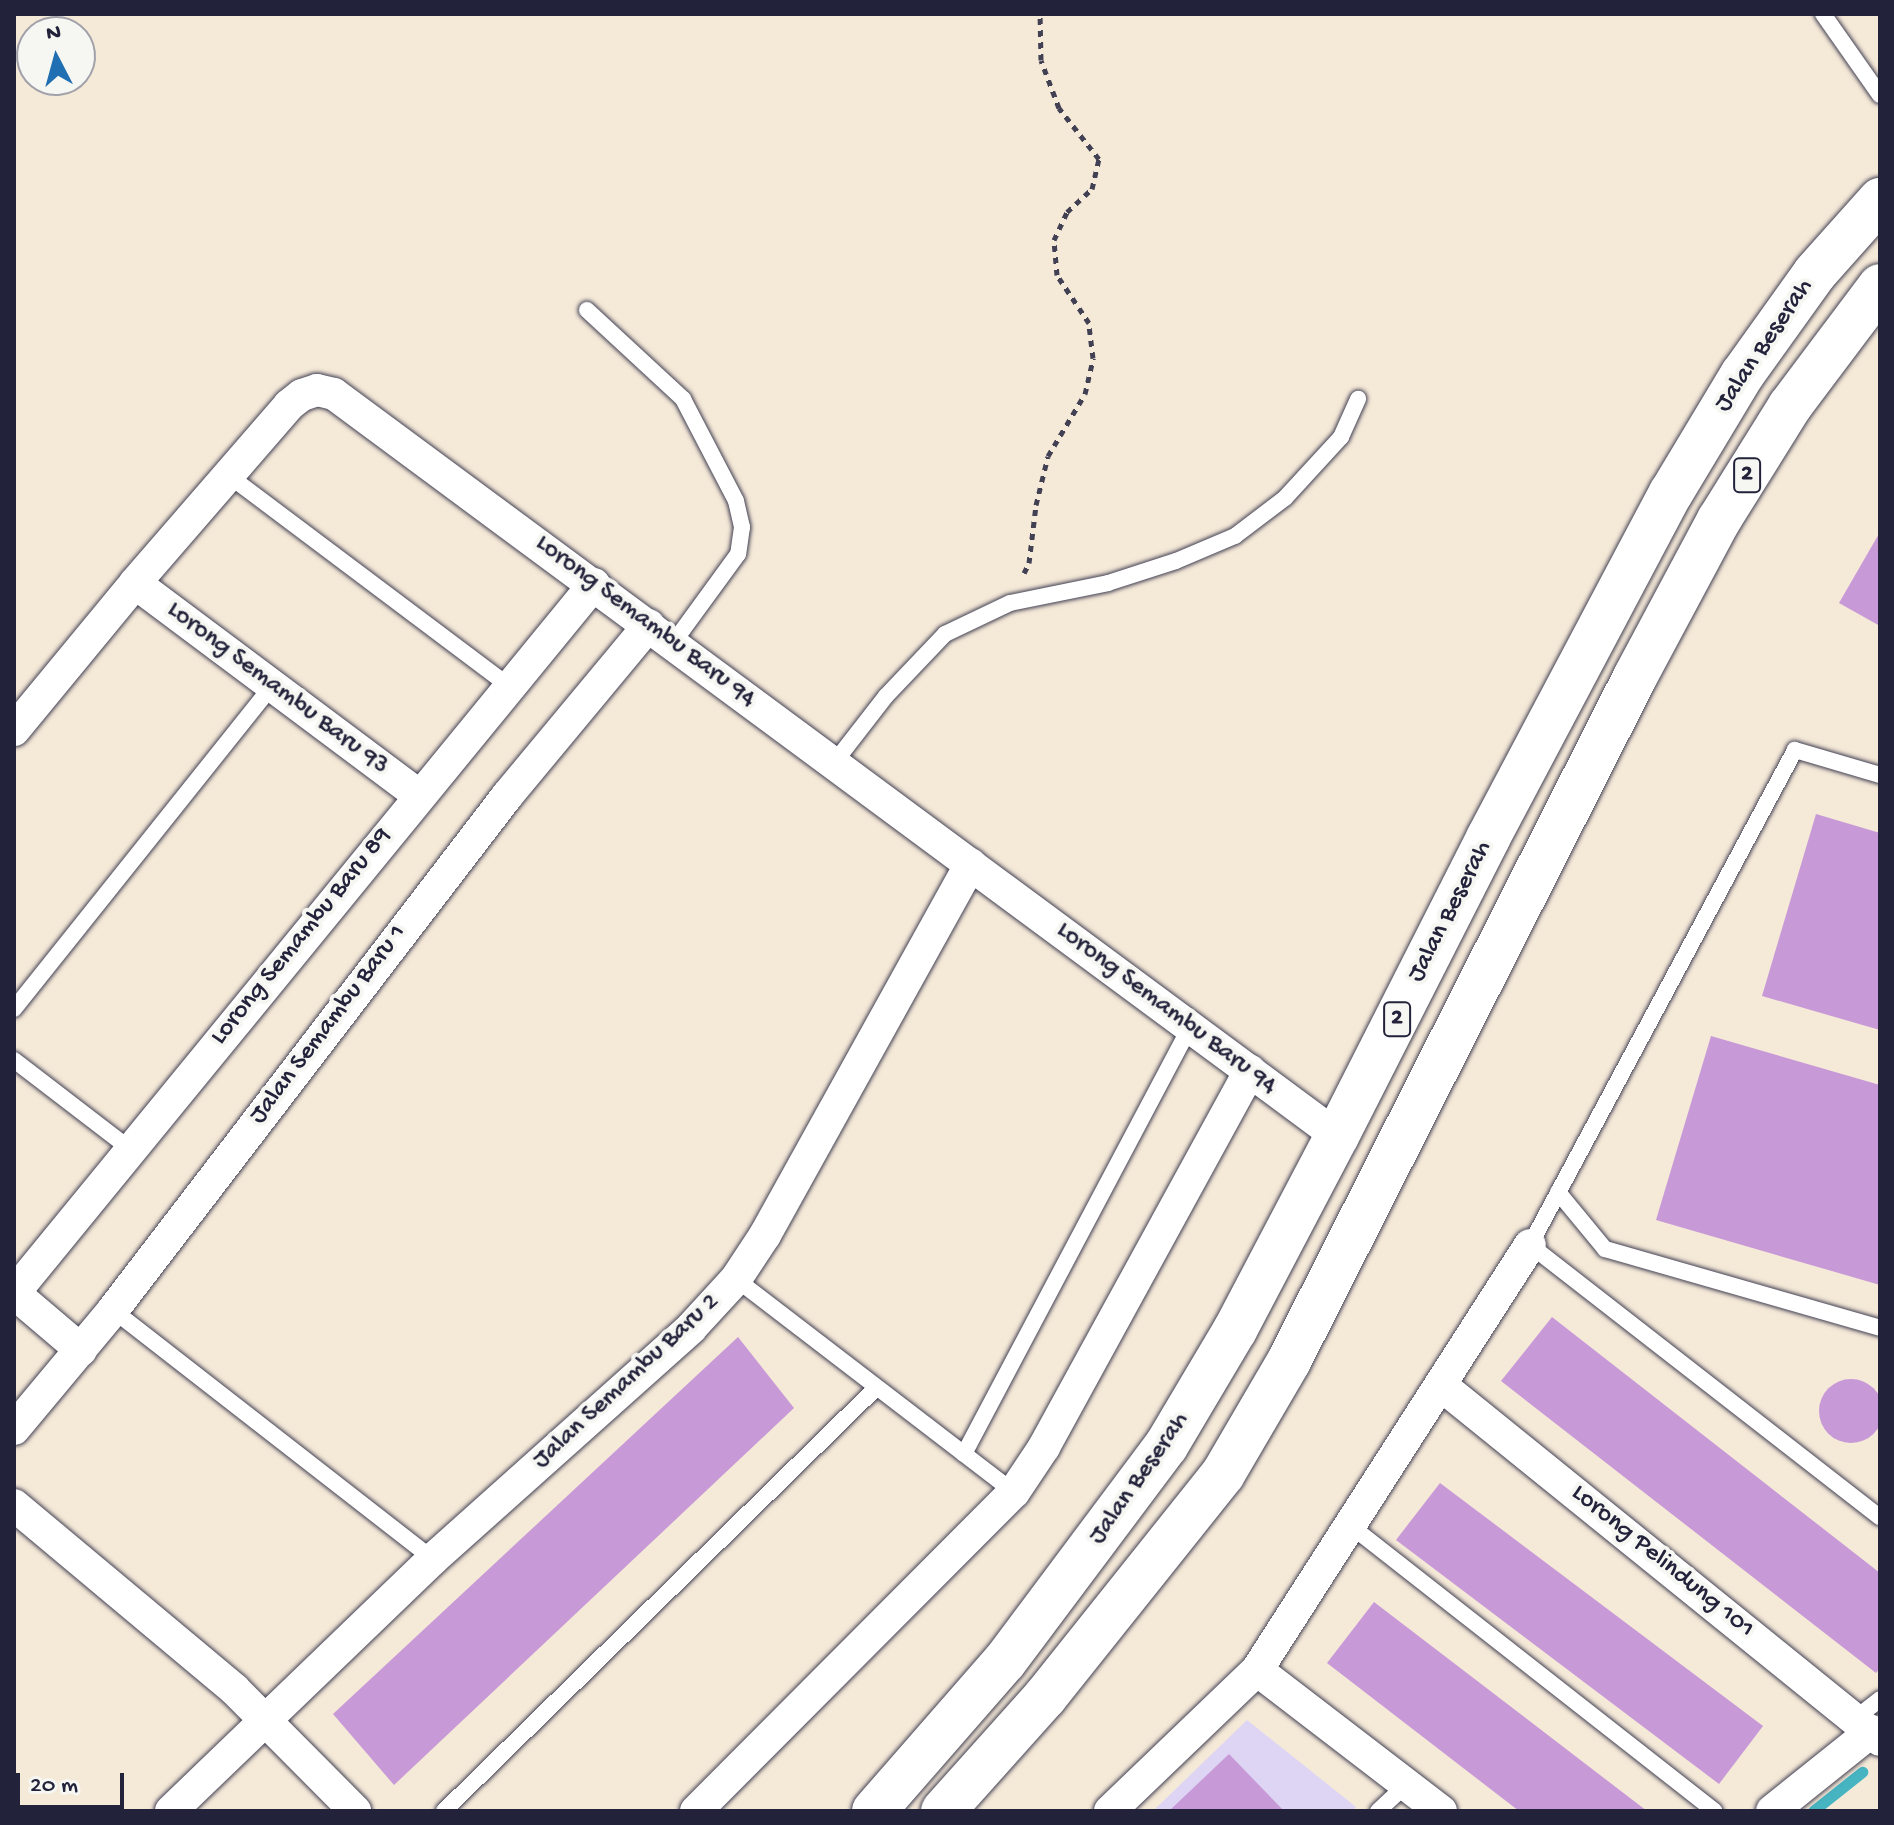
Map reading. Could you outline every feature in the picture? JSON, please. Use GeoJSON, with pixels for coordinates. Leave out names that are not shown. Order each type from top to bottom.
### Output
{"type":"FeatureCollection","features":[{"type":"Feature","properties":{"kind":"highway","name":"Jalan Beserah"},"geometry":{"type":"LineString","coordinates":[[874,1811],[1005,1661],[1166,1446],[1235,1330],[1495,824],[1671,493],[1742,375],[1805,286],[1880,200]]}},
{"type":"Feature","properties":{"kind":"highway","name":"Jalan Beserah"},"geometry":{"type":"LineString","coordinates":[[943,1811],[1045,1697],[1223,1474],[1289,1361],[1635,677],[1719,520],[1790,406],[1880,286]]}},
{"type":"Feature","properties":{"kind":"street","name":"Lorong Semambu Baru 94"},"geometry":{"type":"LineString","coordinates":[[14,730],[135,583],[302,395],[317,390],[334,394],[1337,1136]]}},
{"type":"Feature","properties":{"kind":"street","name":"Lorong Semambu Baru 93"},"geometry":{"type":"LineString","coordinates":[[135,583],[418,795]]}},
{"type":"Feature","properties":{"kind":"street","name":"Lorong Semambu Baru 89"},"geometry":{"type":"LineString","coordinates":[[81,1350],[14,1293],[418,795],[594,584]]}},
{"type":"Feature","properties":{"kind":"street","name":"Jalan Semambu Baru 1"},"geometry":{"type":"LineString","coordinates":[[14,1429],[113,1310],[403,928],[661,634]]}},
{"type":"Feature","properties":{"kind":"street","name":"Jalan Semambu Baru 2"},"geometry":{"type":"LineString","coordinates":[[171,1811],[433,1559],[691,1328],[736,1279],[765,1235],[971,864]]}},
{"type":"Feature","properties":{"kind":"street"},"geometry":{"type":"LineString","coordinates":[[696,1811],[1014,1492],[1044,1447],[1250,1071]]}},
{"type":"Feature","properties":{"kind":"street"},"geometry":{"type":"LineString","coordinates":[[1110,1811],[1257,1670],[1530,1245]]}},
{"type":"Feature","properties":{"kind":"street","name":"Lorong Pelindung 101"},"geometry":{"type":"LineString","coordinates":[[1442,1386],[1872,1722]]}},
{"type":"Feature","properties":{"kind":"street"},"geometry":{"type":"LineString","coordinates":[[14,1505],[234,1689],[355,1811]]}},
{"type":"Feature","properties":{"kind":"street"},"geometry":{"type":"LineString","coordinates":[[1257,1670],[1441,1811]]}},
{"type":"Feature","properties":{"kind":"street"},"geometry":{"type":"LineString","coordinates":[[1772,1811],[1872,1722]]}},
{"type":"Feature","properties":{"kind":"lane"},"geometry":{"type":"LineString","coordinates":[[1823,14],[1880,95]]}},
{"type":"Feature","properties":{"kind":"lane"},"geometry":{"type":"LineString","coordinates":[[587,310],[683,399],[736,501],[742,527],[738,554],[661,634]]}},
{"type":"Feature","properties":{"kind":"lane"},"geometry":{"type":"LineString","coordinates":[[834,763],[886,696],[945,634],[1010,603],[1108,583],[1176,561],[1235,536],[1285,498],[1341,437],[1358,399]]}},
{"type":"Feature","properties":{"kind":"lane"},"geometry":{"type":"LineString","coordinates":[[228,475],[509,686]]}},
{"type":"Feature","properties":{"kind":"lane"},"geometry":{"type":"LineString","coordinates":[[14,1009],[273,685]]}},
{"type":"Feature","properties":{"kind":"lane"},"geometry":{"type":"LineString","coordinates":[[1880,775],[1795,750],[1530,1245],[1880,1517]]}},
{"type":"Feature","properties":{"kind":"lane"},"geometry":{"type":"LineString","coordinates":[[964,1454],[1190,1027]]}},
{"type":"Feature","properties":{"kind":"lane"},"geometry":{"type":"LineString","coordinates":[[14,1060],[130,1149]]}},
{"type":"Feature","properties":{"kind":"lane"},"geometry":{"type":"LineString","coordinates":[[1558,1192],[1605,1249],[1880,1328]]}},
{"type":"Feature","properties":{"kind":"lane"},"geometry":{"type":"LineString","coordinates":[[736,1279],[1014,1492]]}},
{"type":"Feature","properties":{"kind":"lane"},"geometry":{"type":"LineString","coordinates":[[113,1310],[433,1559]]}},
{"type":"Feature","properties":{"kind":"lane"},"geometry":{"type":"LineString","coordinates":[[444,1811],[876,1388]]}},
{"type":"Feature","properties":{"kind":"lane"},"geometry":{"type":"LineString","coordinates":[[1351,1526],[1715,1811]]}},
{"type":"Feature","properties":{"kind":"lane"},"geometry":{"type":"LineString","coordinates":[[1378,1811],[1407,1784]]}},
{"type":"Feature","properties":{"kind":"path"},"geometry":{"type":"LineString","coordinates":[[1010,603],[1029,563],[1036,505],[1048,456],[1085,394],[1093,358],[1089,323],[1057,275],[1054,240],[1067,212],[1092,189],[1099,159],[1059,108],[1041,60],[1040,14]]}},
{"type":"Feature","properties":{"kind":"shaded area"},"geometry":{"type":"Polygon","coordinates":[[[1247,1720],[1356,1807],[1352,1811],[1153,1811],[1247,1720]]]}},
{"type":"Feature","properties":{"kind":"building"},"geometry":{"type":"Polygon","coordinates":[[[1880,532],[1880,626],[1839,603],[1880,532]]]}},
{"type":"Feature","properties":{"kind":"building"},"geometry":{"type":"Polygon","coordinates":[[[1816,814],[1880,833],[1880,1030],[1762,996],[1816,814]]]}},
{"type":"Feature","properties":{"kind":"building"},"geometry":{"type":"Polygon","coordinates":[[[1711,1036],[1880,1085],[1880,1285],[1656,1220],[1711,1036]]]}},
{"type":"Feature","properties":{"kind":"building"},"geometry":{"type":"Polygon","coordinates":[[[1552,1317],[1880,1573],[1880,1668],[1876,1673],[1501,1381],[1552,1317]]]}},
{"type":"Feature","properties":{"kind":"building"},"geometry":{"type":"Polygon","coordinates":[[[738,1337],[794,1408],[394,1785],[333,1714],[738,1337]]]}},
{"type":"Feature","properties":{"kind":"building"},"geometry":{"type":"Polygon","coordinates":[[[1851,1379],[1863,1381],[1874,1388],[1881,1399],[1881,1423],[1874,1434],[1863,1441],[1851,1443],[1839,1441],[1828,1434],[1821,1423],[1819,1411],[1821,1399],[1828,1388],[1839,1381],[1851,1379]]]}},
{"type":"Feature","properties":{"kind":"building"},"geometry":{"type":"Polygon","coordinates":[[[1440,1483],[1763,1726],[1719,1784],[1396,1540],[1440,1483]]]}},
{"type":"Feature","properties":{"kind":"building"},"geometry":{"type":"Polygon","coordinates":[[[1374,1602],[1647,1811],[1519,1811],[1327,1663],[1374,1602]]]}},
{"type":"Feature","properties":{"kind":"building"},"geometry":{"type":"Polygon","coordinates":[[[1229,1754],[1284,1811],[1169,1811],[1229,1754]]]}},
{"type":"Feature","properties":{"kind":"waterway"},"geometry":{"type":"LineString","coordinates":[[1813,1811],[1862,1772]]}}]}
